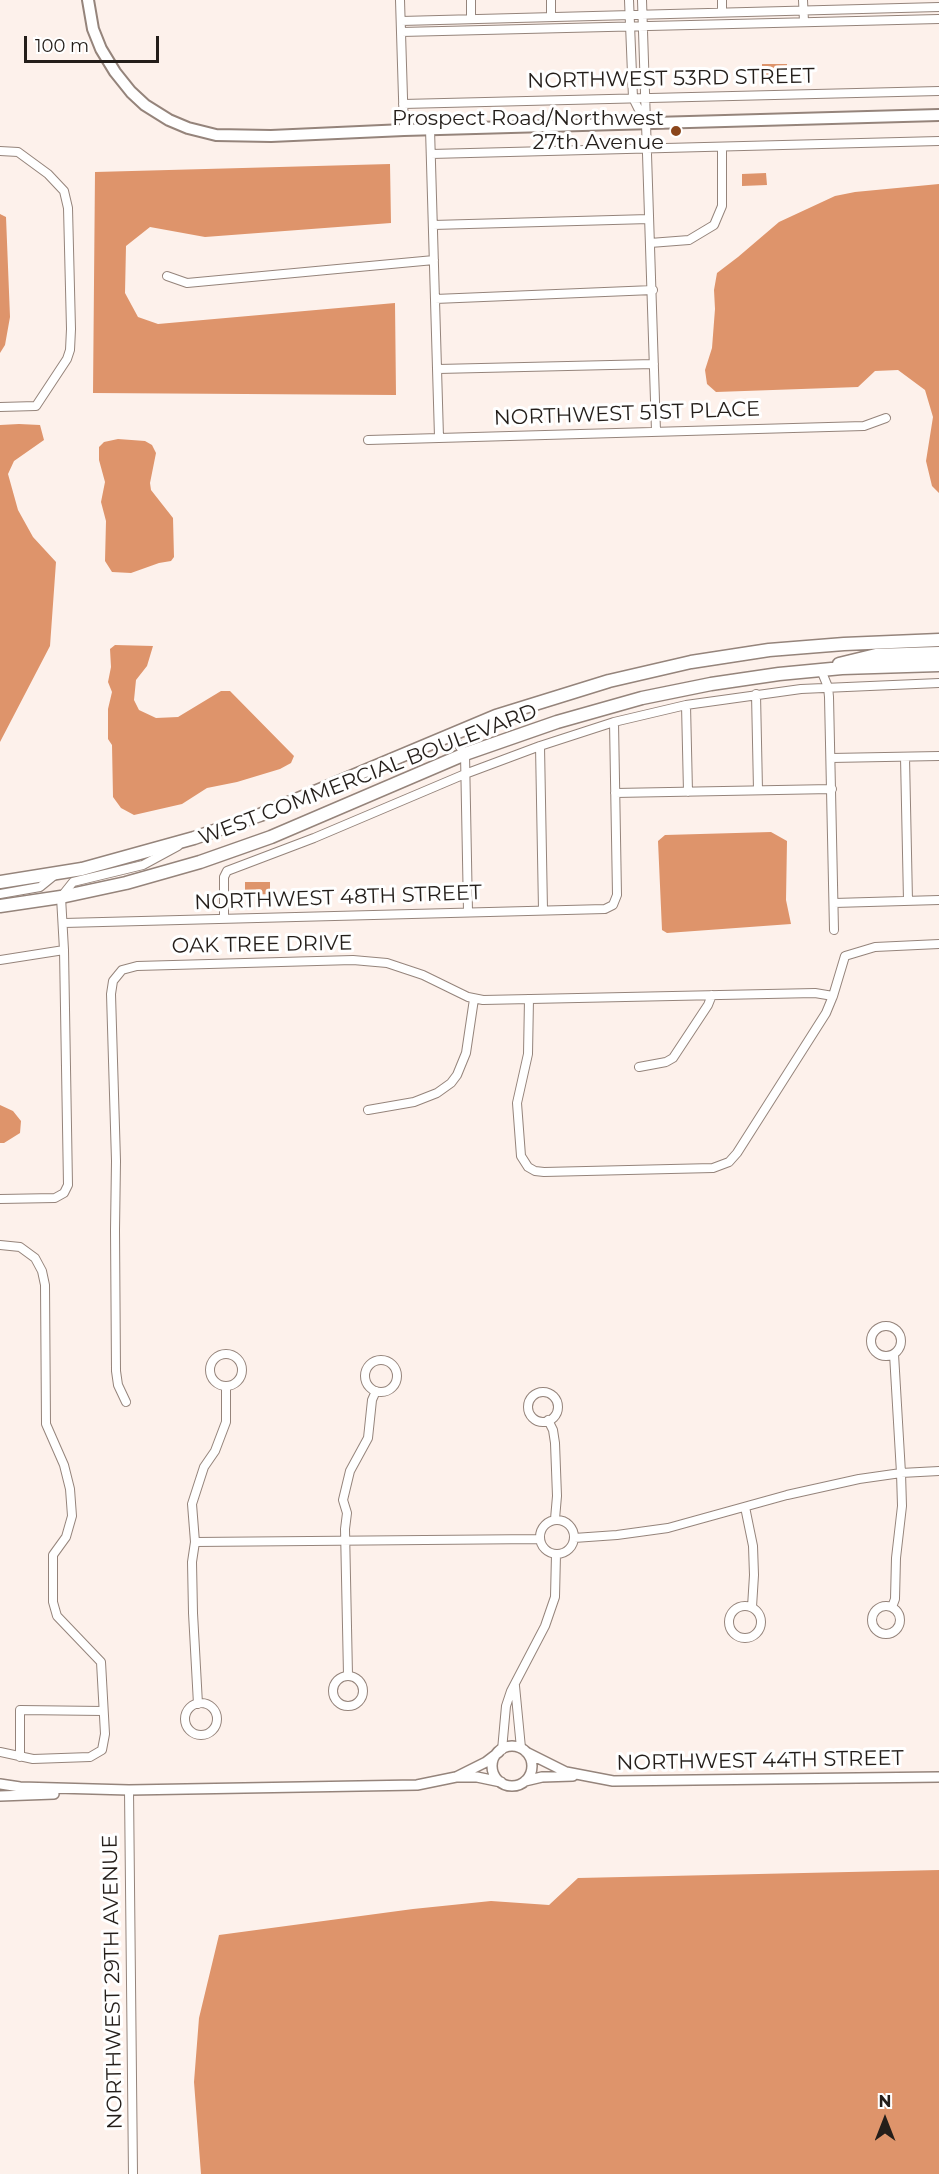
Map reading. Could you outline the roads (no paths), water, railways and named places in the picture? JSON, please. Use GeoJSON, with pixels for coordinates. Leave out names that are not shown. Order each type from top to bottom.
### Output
{"type":"FeatureCollection","features":[{"type":"Feature","properties":{"kind":"highway","name":"WEST COMMERCIAL BOULEVARD"},"geometry":{"type":"LineString","coordinates":[[0,882],[92,867],[194,838],[260,815],[507,712],[584,687],[691,662],[794,648],[939,640]]}},
{"type":"Feature","properties":{"kind":"highway"},"geometry":{"type":"LineString","coordinates":[[821,670],[866,656],[939,653]]}},
{"type":"Feature","properties":{"kind":"highway","name":"WEST COMMERCIAL BOULEVARD"},"geometry":{"type":"LineString","coordinates":[[0,906],[61,897],[168,871],[271,837],[465,754],[557,722],[642,698],[750,678],[821,670],[939,665]]}},
{"type":"Feature","properties":{"kind":"main road"},"geometry":{"type":"LineString","coordinates":[[88,0],[96,36],[115,72],[132,92],[145,105],[178,124],[206,133],[234,136],[939,115]]}},
{"type":"Feature","properties":{"kind":"street"},"geometry":{"type":"LineString","coordinates":[[400,0],[404,130]]}},
{"type":"Feature","properties":{"kind":"street"},"geometry":{"type":"LineString","coordinates":[[471,0],[471,19]]}},
{"type":"Feature","properties":{"kind":"street"},"geometry":{"type":"LineString","coordinates":[[551,0],[551,17]]}},
{"type":"Feature","properties":{"kind":"street"},"geometry":{"type":"LineString","coordinates":[[629,0],[633,98],[646,123]]}},
{"type":"Feature","properties":{"kind":"street"},"geometry":{"type":"LineString","coordinates":[[642,0],[656,431]]}},
{"type":"Feature","properties":{"kind":"street"},"geometry":{"type":"LineString","coordinates":[[722,0],[722,12]]}},
{"type":"Feature","properties":{"kind":"street"},"geometry":{"type":"LineString","coordinates":[[803,0],[804,22]]}},
{"type":"Feature","properties":{"kind":"street"},"geometry":{"type":"LineString","coordinates":[[401,21],[803,10],[883,4],[939,7]]}},
{"type":"Feature","properties":{"kind":"street"},"geometry":{"type":"LineString","coordinates":[[401,32],[939,19]]}},
{"type":"Feature","properties":{"kind":"street","name":"NORTHWEST 53RD STREET"},"geometry":{"type":"LineString","coordinates":[[403,104],[939,91]]}},
{"type":"Feature","properties":{"kind":"street"},"geometry":{"type":"LineString","coordinates":[[430,129],[439,436]]}},
{"type":"Feature","properties":{"kind":"street"},"geometry":{"type":"LineString","coordinates":[[431,154],[939,141]]}},
{"type":"Feature","properties":{"kind":"street"},"geometry":{"type":"LineString","coordinates":[[650,243],[689,240],[714,225],[722,206],[722,147]]}},
{"type":"Feature","properties":{"kind":"street"},"geometry":{"type":"LineString","coordinates":[[0,151],[18,152],[48,174],[64,191],[68,208],[71,339],[67,359],[36,406],[0,407]]}},
{"type":"Feature","properties":{"kind":"street"},"geometry":{"type":"LineString","coordinates":[[433,225],[649,219]]}},
{"type":"Feature","properties":{"kind":"street"},"geometry":{"type":"LineString","coordinates":[[167,276],[187,283],[434,260]]}},
{"type":"Feature","properties":{"kind":"street"},"geometry":{"type":"LineString","coordinates":[[435,299],[653,290]]}},
{"type":"Feature","properties":{"kind":"street"},"geometry":{"type":"LineString","coordinates":[[438,369],[654,363]]}},
{"type":"Feature","properties":{"kind":"street","name":"NORTHWEST 51ST PLACE"},"geometry":{"type":"LineString","coordinates":[[368,440],[439,436],[864,426],[886,418]]}},
{"type":"Feature","properties":{"kind":"street"},"geometry":{"type":"LineString","coordinates":[[821,670],[828,687],[834,930]]}},
{"type":"Feature","properties":{"kind":"street"},"geometry":{"type":"LineString","coordinates":[[224,919],[224,881],[227,871],[314,838],[465,774],[540,746],[614,722],[686,705],[756,694],[828,687],[939,683]]}},
{"type":"Feature","properties":{"kind":"street"},"geometry":{"type":"LineString","coordinates":[[756,694],[758,790]]}},
{"type":"Feature","properties":{"kind":"street"},"geometry":{"type":"LineString","coordinates":[[686,705],[688,792]]}},
{"type":"Feature","properties":{"kind":"street"},"geometry":{"type":"LineString","coordinates":[[614,722],[615,793],[832,789]]}},
{"type":"Feature","properties":{"kind":"street"},"geometry":{"type":"LineString","coordinates":[[451,734],[465,754],[468,912]]}},
{"type":"Feature","properties":{"kind":"street"},"geometry":{"type":"LineString","coordinates":[[540,746],[543,910]]}},
{"type":"Feature","properties":{"kind":"street"},"geometry":{"type":"LineString","coordinates":[[831,758],[939,756]]}},
{"type":"Feature","properties":{"kind":"street"},"geometry":{"type":"LineString","coordinates":[[905,757],[908,901]]}},
{"type":"Feature","properties":{"kind":"street","name":"NORTHWEST 48TH STREET"},"geometry":{"type":"LineString","coordinates":[[64,923],[605,909],[613,905],[617,895],[615,793]]}},
{"type":"Feature","properties":{"kind":"street","name":"WEST COMMERCIAL BOULEVARD"},"geometry":{"type":"LineString","coordinates":[[61,897],[72,882],[143,865],[194,838]]}},
{"type":"Feature","properties":{"kind":"street","name":"WEST COMMERCIAL BOULEVARD"},"geometry":{"type":"LineString","coordinates":[[0,894],[40,887],[57,873]]}},
{"type":"Feature","properties":{"kind":"street"},"geometry":{"type":"LineString","coordinates":[[0,1199],[55,1198],[64,1193],[68,1185],[64,923],[61,897]]}},
{"type":"Feature","properties":{"kind":"street"},"geometry":{"type":"LineString","coordinates":[[834,903],[939,900]]}},
{"type":"Feature","properties":{"kind":"street"},"geometry":{"type":"LineString","coordinates":[[529,999],[528,1054],[518,1103],[520,1151],[528,1167],[544,1172],[718,1167],[729,1162],[737,1153],[820,1023],[833,996],[845,956],[875,947],[939,944]]}},
{"type":"Feature","properties":{"kind":"street"},"geometry":{"type":"LineString","coordinates":[[0,960],[64,950]]}},
{"type":"Feature","properties":{"kind":"street","name":"OAK TREE DRIVE"},"geometry":{"type":"LineString","coordinates":[[126,1402],[118,1385],[116,1371],[116,1161],[111,994],[118,973],[137,966],[364,960],[387,963],[412,971],[474,999],[814,993],[833,996]]}},
{"type":"Feature","properties":{"kind":"street"},"geometry":{"type":"LineString","coordinates":[[639,1067],[666,1062],[673,1058],[710,1002],[712,995]]}},
{"type":"Feature","properties":{"kind":"street"},"geometry":{"type":"LineString","coordinates":[[368,1110],[389,1108],[422,1100],[437,1093],[454,1080],[467,1047],[474,999]]}},
{"type":"Feature","properties":{"kind":"street"},"geometry":{"type":"LineString","coordinates":[[0,1245],[20,1247],[35,1258],[42,1271],[45,1285],[46,1424],[64,1465],[70,1489],[72,1516],[66,1537],[53,1555],[53,1602],[57,1616],[101,1662],[105,1734],[102,1750],[90,1757],[33,1759],[0,1752]]}},
{"type":"Feature","properties":{"kind":"street"},"geometry":{"type":"LineString","coordinates":[[892,1607],[895,1599],[896,1558],[902,1506],[894,1354],[901,1341],[898,1332],[890,1326],[880,1327],[871,1338],[872,1348],[875,1352],[885,1356],[894,1354]]}},
{"type":"Feature","properties":{"kind":"street"},"geometry":{"type":"LineString","coordinates":[[225,1354],[238,1360],[242,1369],[236,1383],[226,1386],[216,1383],[209,1368],[214,1359],[225,1354]]}},
{"type":"Feature","properties":{"kind":"street"},"geometry":{"type":"LineString","coordinates":[[378,1360],[388,1361],[398,1374],[395,1384],[387,1391],[376,1391],[366,1380],[366,1370],[369,1365],[378,1360]]}},
{"type":"Feature","properties":{"kind":"street"},"geometry":{"type":"LineString","coordinates":[[198,1704],[193,1613],[192,1562],[195,1542],[192,1504],[204,1467],[215,1451],[225,1422],[226,1386]]}},
{"type":"Feature","properties":{"kind":"street"},"geometry":{"type":"LineString","coordinates":[[348,1675],[347,1513],[344,1500],[350,1471],[368,1438],[372,1400],[376,1391]]}},
{"type":"Feature","properties":{"kind":"street"},"geometry":{"type":"LineString","coordinates":[[548,1420],[553,1430],[555,1443],[557,1496],[555,1520]]}},
{"type":"Feature","properties":{"kind":"street"},"geometry":{"type":"LineString","coordinates":[[574,1538],[668,1528],[787,1495],[859,1479],[939,1471]]}},
{"type":"Feature","properties":{"kind":"street"},"geometry":{"type":"LineString","coordinates":[[745,1507],[751,1528],[753,1556],[752,1607],[761,1620],[759,1630],[751,1636],[741,1637],[732,1631],[730,1617],[741,1607],[752,1607]]}},
{"type":"Feature","properties":{"kind":"street"},"geometry":{"type":"LineString","coordinates":[[555,1520],[567,1522],[574,1532],[574,1538],[570,1549],[556,1554],[544,1548],[540,1539],[542,1528],[555,1520]]}},
{"type":"Feature","properties":{"kind":"street"},"geometry":{"type":"LineString","coordinates":[[195,1542],[540,1539]]}},
{"type":"Feature","properties":{"kind":"street"},"geometry":{"type":"LineString","coordinates":[[501,1782],[493,1769],[495,1757],[500,1751],[506,1706],[521,1669],[545,1626],[555,1597],[556,1554]]}},
{"type":"Feature","properties":{"kind":"street"},"geometry":{"type":"LineString","coordinates":[[348,1675],[358,1679],[363,1694],[357,1703],[347,1706],[338,1702],[333,1690],[336,1681],[348,1675]]}},
{"type":"Feature","properties":{"kind":"street"},"geometry":{"type":"LineString","coordinates":[[0,1796],[129,1790],[417,1785],[456,1777],[477,1777],[516,1786],[525,1781],[531,1773],[532,1766],[531,1760],[523,1750],[517,1717],[515,1686]]}},
{"type":"Feature","properties":{"kind":"street"},"geometry":{"type":"LineString","coordinates":[[198,1704],[209,1705],[213,1708],[217,1718],[214,1728],[206,1734],[196,1734],[191,1731],[186,1722],[190,1708],[198,1704]]}},
{"type":"Feature","properties":{"kind":"street"},"geometry":{"type":"LineString","coordinates":[[20,1757],[20,1710],[104,1711]]}},
{"type":"Feature","properties":{"kind":"street"},"geometry":{"type":"LineString","coordinates":[[504,1717],[517,1717]]}},
{"type":"Feature","properties":{"kind":"street"},"geometry":{"type":"LineString","coordinates":[[456,1777],[486,1762],[510,1746],[523,1750]]}},
{"type":"Feature","properties":{"kind":"street","name":"NORTHWEST 44TH STREET"},"geometry":{"type":"LineString","coordinates":[[523,1750],[566,1772],[613,1781],[939,1777]]}},
{"type":"Feature","properties":{"kind":"street","name":"NORTHWEST 44TH STREET"},"geometry":{"type":"LineString","coordinates":[[525,1781],[543,1777],[582,1776]]}},
{"type":"Feature","properties":{"kind":"street"},"geometry":{"type":"LineString","coordinates":[[0,1784],[20,1787],[129,1790]]}},
{"type":"Feature","properties":{"kind":"street","name":"NORTHWEST 29TH AVENUE"},"geometry":{"type":"LineString","coordinates":[[129,1790],[134,2174]]}},
{"type":"Feature","properties":{"kind":"place","name":"Prospect Road/Northwest 27th Avenue"},"geometry":{"type":"Point","coordinates":[676,131]}}]}
